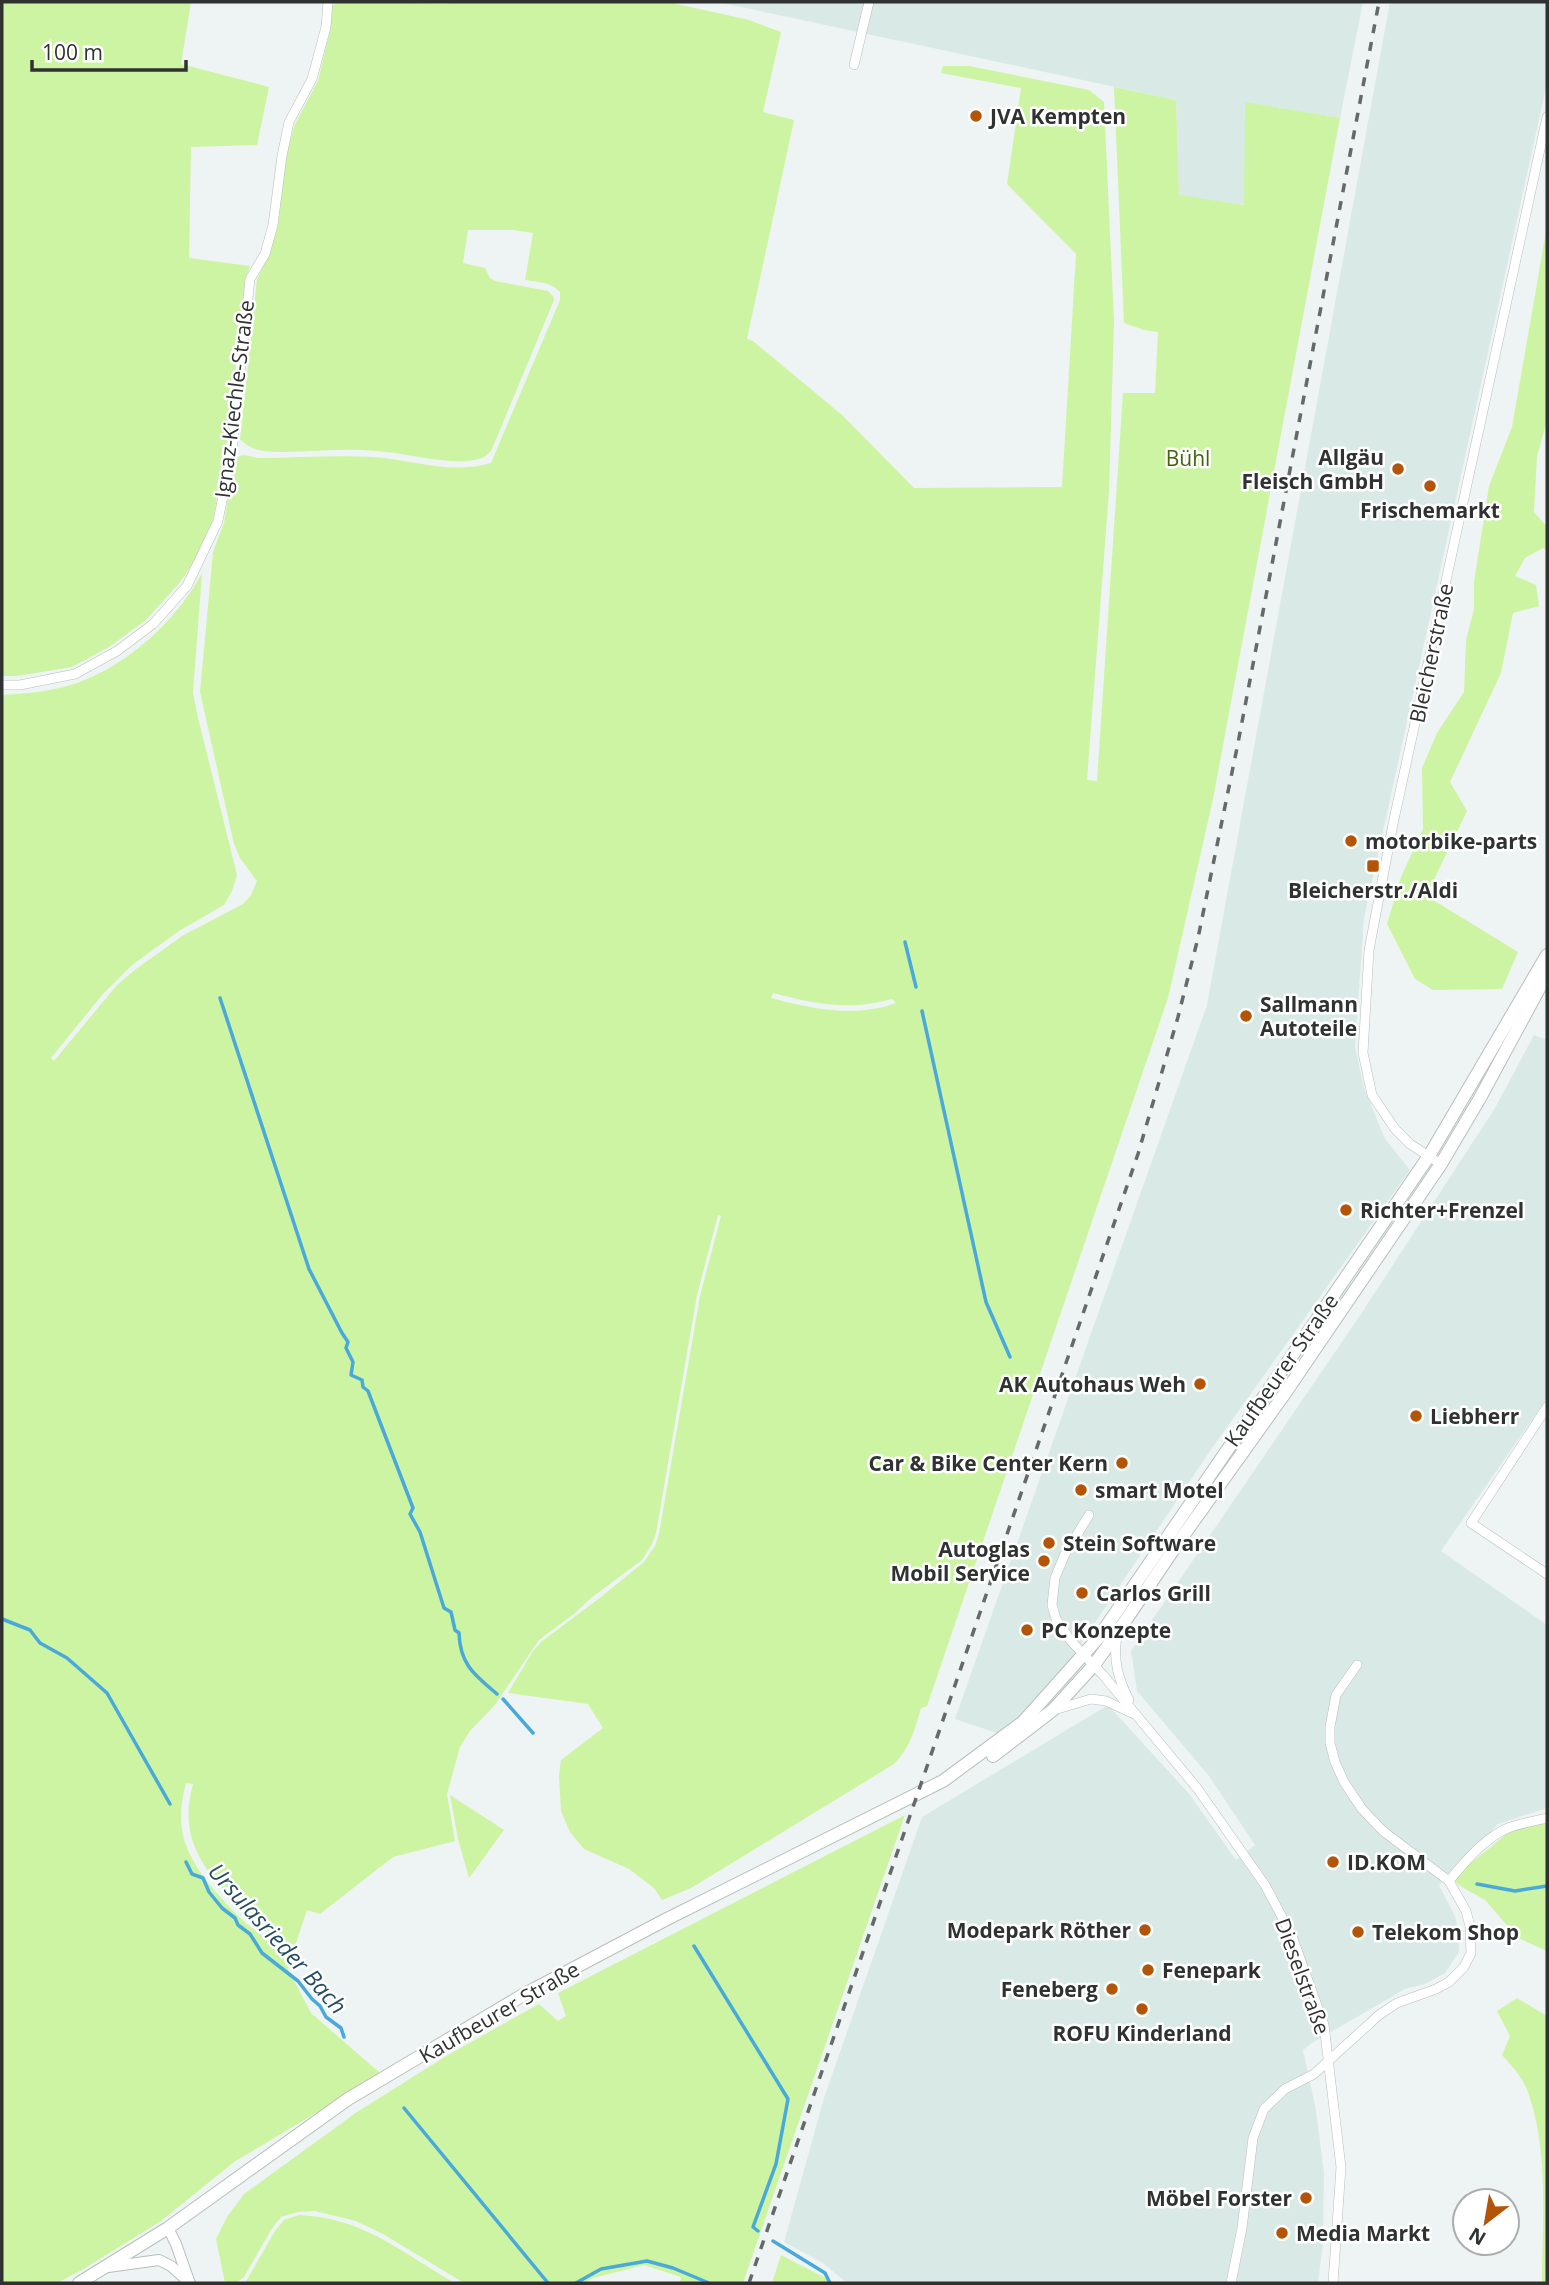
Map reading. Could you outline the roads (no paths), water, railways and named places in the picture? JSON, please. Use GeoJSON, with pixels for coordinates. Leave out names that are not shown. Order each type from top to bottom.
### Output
{"type":"FeatureCollection","features":[{"type":"Feature","properties":{"kind":"main road","name":"Kaufbeurer Straße"},"geometry":{"type":"LineString","coordinates":[[79,2283],[168,2228],[348,2099],[533,1990],[665,1920],[943,1781],[979,1766],[1053,1710],[1429,1156],[1547,955]]}},
{"type":"Feature","properties":{"kind":"main road","name":"Kaufbeurer Straße"},"geometry":{"type":"LineString","coordinates":[[943,1781],[1023,1722],[1117,1633],[1441,1164],[1547,974]]}},
{"type":"Feature","properties":{"kind":"street","name":"Ignaz-Kiechle-Straße"},"geometry":{"type":"LineString","coordinates":[[2,685],[20,685],[75,674],[117,651],[153,624],[187,586],[218,521],[232,450],[250,279],[265,254],[273,225],[289,122],[312,79],[326,27],[328,2]]}},
{"type":"Feature","properties":{"kind":"street"},"geometry":{"type":"LineString","coordinates":[[854,65],[869,2]]}},
{"type":"Feature","properties":{"kind":"street","name":"Bleicherstraße"},"geometry":{"type":"LineString","coordinates":[[1441,1164],[1395,1129],[1372,1095],[1363,1054],[1369,950],[1393,824],[1547,117]]}},
{"type":"Feature","properties":{"kind":"street"},"geometry":{"type":"LineString","coordinates":[[1547,1407],[1471,1523],[1547,1574]]}},
{"type":"Feature","properties":{"kind":"street","name":"Dieselstraße"},"geometry":{"type":"LineString","coordinates":[[1089,1515],[1065,1554],[1052,1590],[1056,1619],[1063,1631],[1197,1788],[1279,1910],[1292,1936],[1324,2025],[1341,2167],[1333,2283]]}},
{"type":"Feature","properties":{"kind":"street","name":"Dieselstraße"},"geometry":{"type":"LineString","coordinates":[[1117,1633],[1117,1670],[1120,1683],[1135,1714]]}},
{"type":"Feature","properties":{"kind":"street"},"geometry":{"type":"LineString","coordinates":[[1231,2283],[1244,2216],[1253,2138],[1259,2118],[1273,2098],[1314,2074],[1379,2015],[1397,2003],[1449,1982],[1464,1967],[1471,1953],[1470,1926],[1466,1911],[1449,1881],[1383,1831],[1362,1809],[1344,1782],[1335,1762],[1330,1743],[1330,1727],[1336,1695],[1357,1665]]}},
{"type":"Feature","properties":{"kind":"street","name":"Dieselstraße"},"geometry":{"type":"LineString","coordinates":[[1053,1710],[1091,1699],[1106,1701],[1135,1714]]}},
{"type":"Feature","properties":{"kind":"street"},"geometry":{"type":"LineString","coordinates":[[1449,1881],[1481,1848],[1507,1828],[1547,1818]]}},
{"type":"Feature","properties":{"kind":"street"},"geometry":{"type":"LineString","coordinates":[[168,2228],[190,2283]]}},
{"type":"Feature","properties":{"kind":"street"},"geometry":{"type":"LineString","coordinates":[[105,2267],[159,2260],[171,2266],[190,2283]]}},
{"type":"Feature","properties":{"kind":"waterway"},"geometry":{"type":"LineString","coordinates":[[905,942],[916,987]]}},
{"type":"Feature","properties":{"kind":"waterway"},"geometry":{"type":"LineString","coordinates":[[220,998],[309,1269],[348,1342],[346,1348],[353,1362],[351,1375],[362,1380],[363,1387],[368,1391],[413,1508],[410,1514],[420,1532],[444,1608],[451,1612],[455,1630],[459,1633],[462,1653],[470,1668],[497,1694]]}},
{"type":"Feature","properties":{"kind":"waterway"},"geometry":{"type":"LineString","coordinates":[[922,1011],[986,1302],[1010,1357]]}},
{"type":"Feature","properties":{"kind":"waterway","name":"Ursulasrieder Bach"},"geometry":{"type":"LineString","coordinates":[[2,1619],[30,1630],[40,1643],[67,1658],[107,1693],[170,1804]]}},
{"type":"Feature","properties":{"kind":"waterway"},"geometry":{"type":"LineString","coordinates":[[503,1699],[533,1733]]}},
{"type":"Feature","properties":{"kind":"waterway","name":"Ursulasrieder Bach"},"geometry":{"type":"LineString","coordinates":[[186,1862],[192,1874],[203,1878],[209,1892],[222,1908],[235,1918],[238,1925],[250,1934],[262,1953],[298,1981],[326,2017],[341,2028],[344,2037]]}},
{"type":"Feature","properties":{"kind":"waterway"},"geometry":{"type":"LineString","coordinates":[[1477,1884],[1515,1891],[1547,1886]]}},
{"type":"Feature","properties":{"kind":"waterway"},"geometry":{"type":"LineString","coordinates":[[694,1946],[788,2099],[776,2164],[753,2227],[758,2231]]}},
{"type":"Feature","properties":{"kind":"waterway","name":"Ursulasrieder Bach"},"geometry":{"type":"LineString","coordinates":[[404,2108],[548,2283]]}},
{"type":"Feature","properties":{"kind":"waterway"},"geometry":{"type":"LineString","coordinates":[[773,2241],[825,2273],[830,2283]]}},
{"type":"Feature","properties":{"kind":"waterway","name":"Ursulasrieder Bach"},"geometry":{"type":"LineString","coordinates":[[576,2283],[601,2269],[647,2261],[709,2283]]}},
{"type":"Feature","properties":{"kind":"railway"},"geometry":{"type":"LineString","coordinates":[[749,2283],[1138,1154],[1178,1017],[1198,938],[1238,743],[1379,2]]}},
{"type":"Feature","properties":{"kind":"place","name":"JVA Kempten"},"geometry":{"type":"Point","coordinates":[976,116]}},
{"type":"Feature","properties":{"kind":"place","name":"Allgäu Fleisch GmbH"},"geometry":{"type":"Point","coordinates":[1398,469]}},
{"type":"Feature","properties":{"kind":"place","name":"Frischemarkt"},"geometry":{"type":"Point","coordinates":[1430,486]}},
{"type":"Feature","properties":{"kind":"place","name":"motorbike-parts"},"geometry":{"type":"Point","coordinates":[1351,841]}},
{"type":"Feature","properties":{"kind":"place","name":"Bleicherstr./Aldi"},"geometry":{"type":"Point","coordinates":[1373,866]}},
{"type":"Feature","properties":{"kind":"place","name":"Sallmann Autoteile"},"geometry":{"type":"Point","coordinates":[1246,1016]}},
{"type":"Feature","properties":{"kind":"place","name":"Richter+Frenzel"},"geometry":{"type":"Point","coordinates":[1346,1210]}},
{"type":"Feature","properties":{"kind":"place","name":"AK Autohaus Weh"},"geometry":{"type":"Point","coordinates":[1200,1384]}},
{"type":"Feature","properties":{"kind":"place","name":"Liebherr"},"geometry":{"type":"Point","coordinates":[1416,1416]}},
{"type":"Feature","properties":{"kind":"place","name":"Car & Bike Center Kern"},"geometry":{"type":"Point","coordinates":[1122,1463]}},
{"type":"Feature","properties":{"kind":"place","name":"smart Motel"},"geometry":{"type":"Point","coordinates":[1081,1490]}},
{"type":"Feature","properties":{"kind":"place","name":"Stein Software"},"geometry":{"type":"Point","coordinates":[1049,1543]}},
{"type":"Feature","properties":{"kind":"place","name":"Autoglas Mobil Service"},"geometry":{"type":"Point","coordinates":[1044,1561]}},
{"type":"Feature","properties":{"kind":"place","name":"Carlos Grill"},"geometry":{"type":"Point","coordinates":[1082,1593]}},
{"type":"Feature","properties":{"kind":"place","name":"PC Konzepte"},"geometry":{"type":"Point","coordinates":[1027,1630]}},
{"type":"Feature","properties":{"kind":"place","name":"ID.KOM"},"geometry":{"type":"Point","coordinates":[1333,1862]}},
{"type":"Feature","properties":{"kind":"place","name":"Modepark Röther"},"geometry":{"type":"Point","coordinates":[1145,1930]}},
{"type":"Feature","properties":{"kind":"place","name":"Telekom Shop"},"geometry":{"type":"Point","coordinates":[1358,1932]}},
{"type":"Feature","properties":{"kind":"place","name":"Fenepark"},"geometry":{"type":"Point","coordinates":[1148,1970]}},
{"type":"Feature","properties":{"kind":"place","name":"Feneberg"},"geometry":{"type":"Point","coordinates":[1112,1989]}},
{"type":"Feature","properties":{"kind":"place","name":"ROFU Kinderland"},"geometry":{"type":"Point","coordinates":[1142,2009]}},
{"type":"Feature","properties":{"kind":"place","name":"Möbel Forster"},"geometry":{"type":"Point","coordinates":[1306,2198]}},
{"type":"Feature","properties":{"kind":"place","name":"Media Markt"},"geometry":{"type":"Point","coordinates":[1282,2233]}},
{"type":"Feature","properties":{"kind":"park label","name":"Bühl"},"geometry":{"type":"Point","coordinates":[1188,458]}}]}
